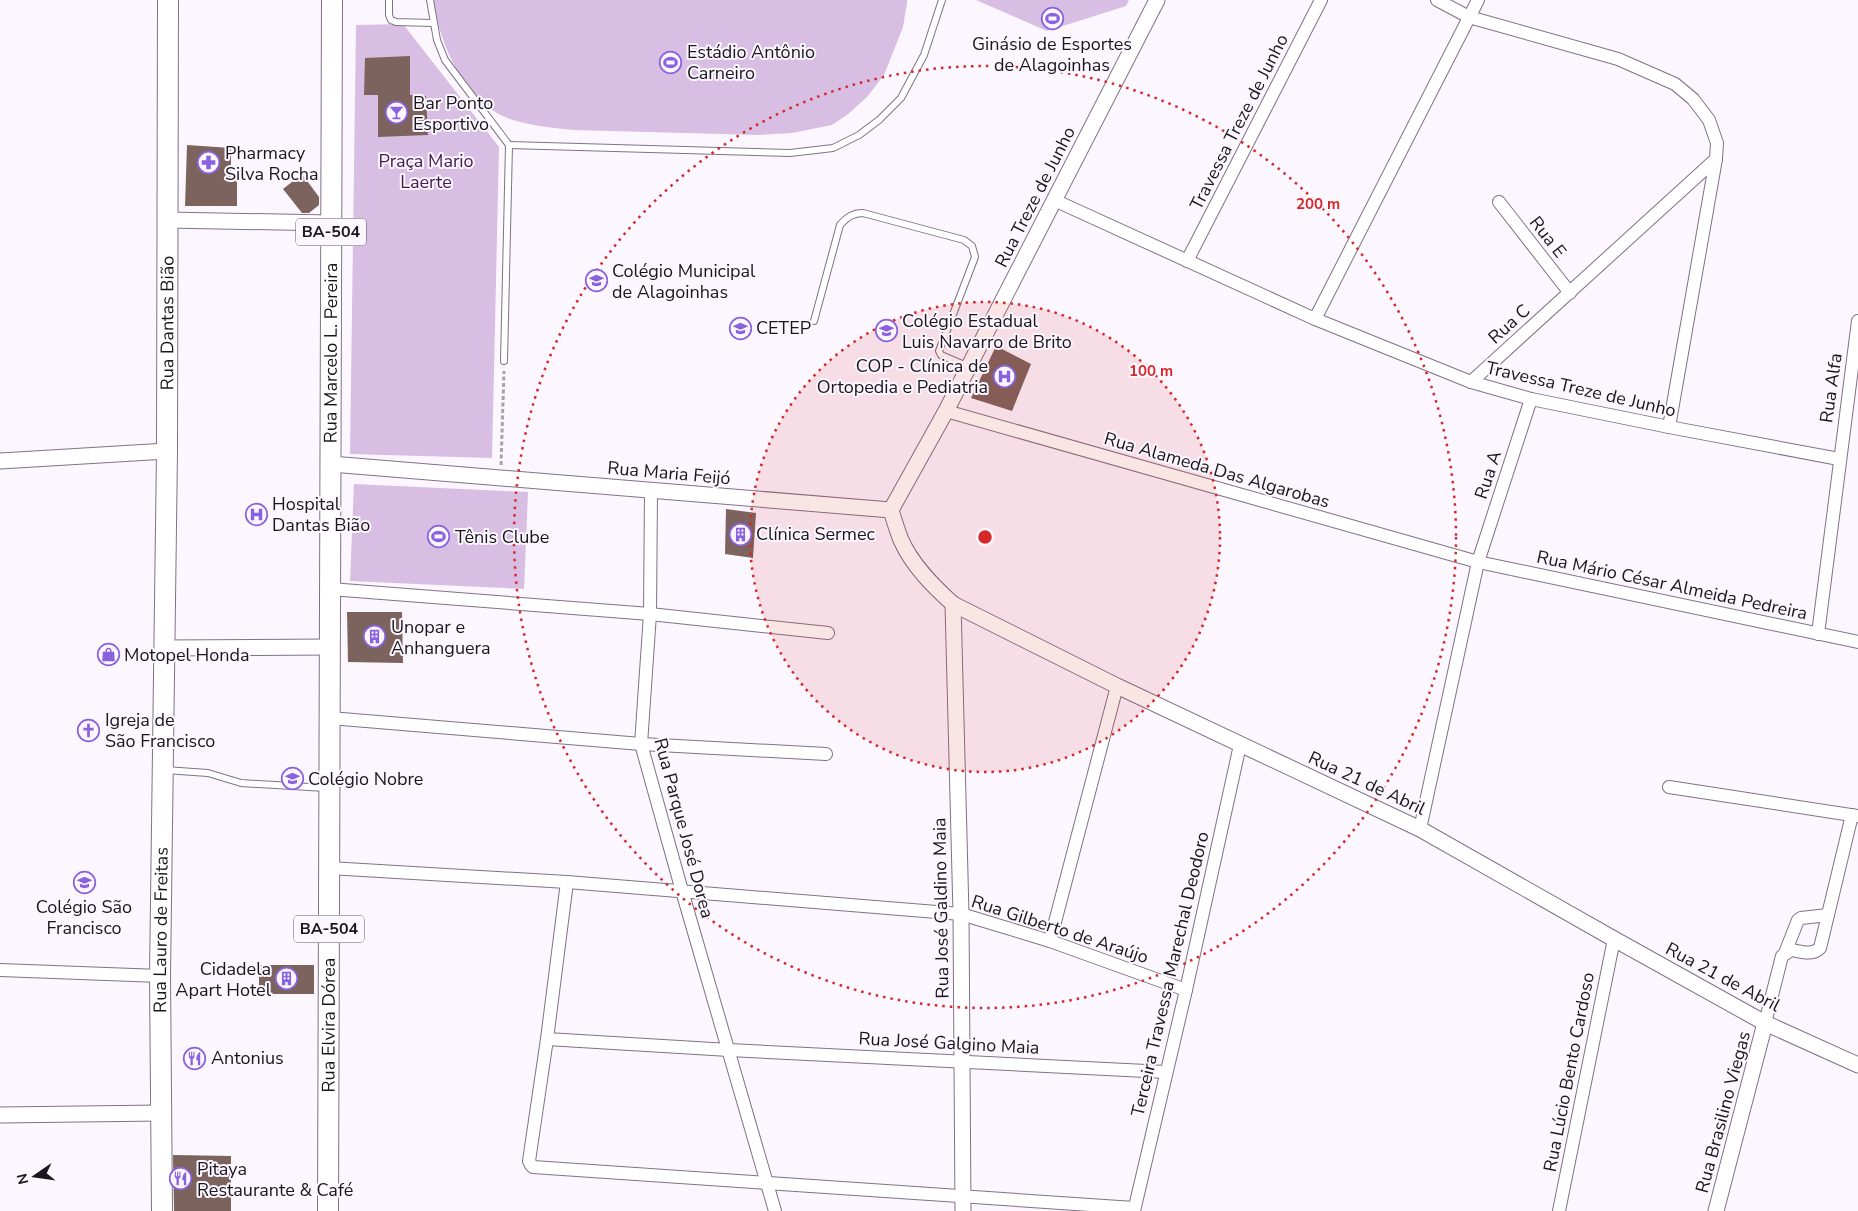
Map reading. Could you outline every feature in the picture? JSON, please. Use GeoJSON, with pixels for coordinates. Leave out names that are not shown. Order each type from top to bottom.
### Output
{"type":"FeatureCollection","features":[{"type":"Feature","properties":{"kind":"main road","name":"Rua Dantas Bião"},"geometry":{"type":"LineString","coordinates":[[163,648],[167,451],[168,0]]}},
{"type":"Feature","properties":{"kind":"main road","name":"Rua Marcelo L. Pereira"},"geometry":{"type":"LineString","coordinates":[[330,647],[332,0]]}},
{"type":"Feature","properties":{"kind":"main road","name":"Rua Elvira Dórea"},"geometry":{"type":"LineString","coordinates":[[328,1211],[330,647]]}},
{"type":"Feature","properties":{"kind":"main road","name":"Rua Lauro de Freitas"},"geometry":{"type":"LineString","coordinates":[[162,1211],[160,976],[163,648]]}},
{"type":"Feature","properties":{"kind":"street","name":"Rua Treze de Junho"},"geometry":{"type":"LineString","coordinates":[[946,411],[1157,0]]}},
{"type":"Feature","properties":{"kind":"street","name":"Travessa Treze de Junho"},"geometry":{"type":"LineString","coordinates":[[1187,261],[1321,0]]}},
{"type":"Feature","properties":{"kind":"street"},"geometry":{"type":"LineString","coordinates":[[1437,0],[1469,17],[1618,59],[1675,84],[1693,99],[1709,120],[1717,142],[1716,159],[1669,427]]}},
{"type":"Feature","properties":{"kind":"street"},"geometry":{"type":"LineString","coordinates":[[1315,319],[1478,0]]}},
{"type":"Feature","properties":{"kind":"street","name":"Rua C"},"geometry":{"type":"LineString","coordinates":[[1471,382],[1716,159]]}},
{"type":"Feature","properties":{"kind":"street","name":"Travessa Treze de Junho"},"geometry":{"type":"LineString","coordinates":[[1054,200],[1315,319],[1471,382],[1531,399],[1839,459]]}},
{"type":"Feature","properties":{"kind":"street","name":"Rua E"},"geometry":{"type":"LineString","coordinates":[[1499,202],[1570,293]]}},
{"type":"Feature","properties":{"kind":"street"},"geometry":{"type":"LineString","coordinates":[[167,220],[332,223]]}},
{"type":"Feature","properties":{"kind":"street","name":"Rua Alfa"},"geometry":{"type":"LineString","coordinates":[[1818,634],[1858,321]]}},
{"type":"Feature","properties":{"kind":"street","name":"Rua A"},"geometry":{"type":"LineString","coordinates":[[1420,829],[1478,562],[1531,399]]}},
{"type":"Feature","properties":{"kind":"street"},"geometry":{"type":"LineString","coordinates":[[891,510],[946,411]]}},
{"type":"Feature","properties":{"kind":"street","name":"Rua Alameda Das Algarobas"},"geometry":{"type":"LineString","coordinates":[[946,411],[1478,562]]}},
{"type":"Feature","properties":{"kind":"street"},"geometry":{"type":"LineString","coordinates":[[0,461],[167,451]]}},
{"type":"Feature","properties":{"kind":"street","name":"Rua Maria Feijó"},"geometry":{"type":"LineString","coordinates":[[331,464],[891,510]]}},
{"type":"Feature","properties":{"kind":"street","name":"Rua Parque José Dorea"},"geometry":{"type":"LineString","coordinates":[[651,490],[650,614],[641,744],[775,1211]]}},
{"type":"Feature","properties":{"kind":"street","name":"Rua 21 de Abril"},"geometry":{"type":"LineString","coordinates":[[891,510],[902,541],[916,564],[933,586],[953,604],[1117,686],[1420,829],[1765,1023],[1858,1065]]}},
{"type":"Feature","properties":{"kind":"street","name":"Rua Mário César Almeida Pedreira"},"geometry":{"type":"LineString","coordinates":[[1478,562],[1858,642]]}},
{"type":"Feature","properties":{"kind":"street"},"geometry":{"type":"LineString","coordinates":[[330,590],[650,614],[828,633]]}},
{"type":"Feature","properties":{"kind":"street","name":"Rua José Galdino Maia"},"geometry":{"type":"LineString","coordinates":[[953,604],[961,914],[963,1203]]}},
{"type":"Feature","properties":{"kind":"street"},"geometry":{"type":"LineString","coordinates":[[163,648],[330,647]]}},
{"type":"Feature","properties":{"kind":"street"},"geometry":{"type":"LineString","coordinates":[[1050,941],[1117,686]]}},
{"type":"Feature","properties":{"kind":"street"},"geometry":{"type":"LineString","coordinates":[[330,718],[641,744],[826,754]]}},
{"type":"Feature","properties":{"kind":"street","name":"Terceira Travessa Marechal Deodoro"},"geometry":{"type":"LineString","coordinates":[[1134,1210],[1186,990],[1240,745]]}},
{"type":"Feature","properties":{"kind":"street"},"geometry":{"type":"LineString","coordinates":[[1669,787],[1855,815],[1820,948],[1812,953],[1791,950],[1785,952]]}},
{"type":"Feature","properties":{"kind":"street","name":"Rua Gilberto de Araújo"},"geometry":{"type":"LineString","coordinates":[[329,868],[567,882],[961,914],[1050,941],[1186,990]]}},
{"type":"Feature","properties":{"kind":"street"},"geometry":{"type":"LineString","coordinates":[[567,882],[529,1161],[533,1167],[768,1182],[963,1203],[1134,1210]]}},
{"type":"Feature","properties":{"kind":"street"},"geometry":{"type":"LineString","coordinates":[[1765,1023],[1782,956],[1798,920],[1828,915]]}},
{"type":"Feature","properties":{"kind":"street","name":"Rua Lúcio Bento Cardoso"},"geometry":{"type":"LineString","coordinates":[[1559,1211],[1614,939]]}},
{"type":"Feature","properties":{"kind":"street"},"geometry":{"type":"LineString","coordinates":[[0,970],[160,976]]}},
{"type":"Feature","properties":{"kind":"street","name":"Rua Brasilino Viegas"},"geometry":{"type":"LineString","coordinates":[[1716,1211],[1765,1023]]}},
{"type":"Feature","properties":{"kind":"street"},"geometry":{"type":"LineString","coordinates":[[547,1039],[729,1050]]}},
{"type":"Feature","properties":{"kind":"street","name":"Rua José Galgino Maia"},"geometry":{"type":"LineString","coordinates":[[729,1050],[1166,1072]]}},
{"type":"Feature","properties":{"kind":"street"},"geometry":{"type":"LineString","coordinates":[[0,1115],[161,1113]]}},
{"type":"Feature","properties":{"kind":"lane"},"geometry":{"type":"LineString","coordinates":[[389,0],[391,20],[396,22],[433,23]]}},
{"type":"Feature","properties":{"kind":"lane"},"geometry":{"type":"LineString","coordinates":[[430,0],[437,40],[445,60],[509,145],[504,361]]}},
{"type":"Feature","properties":{"kind":"lane"},"geometry":{"type":"LineString","coordinates":[[509,145],[790,152],[834,148],[859,135],[879,120],[901,98],[924,55],[942,0]]}},
{"type":"Feature","properties":{"kind":"lane"},"geometry":{"type":"LineString","coordinates":[[814,321],[840,225],[846,217],[857,213],[864,213],[964,240],[972,246],[975,256],[939,351],[941,355],[969,367]]}},
{"type":"Feature","properties":{"kind":"lane"},"geometry":{"type":"LineString","coordinates":[[162,770],[208,772],[241,783],[330,788]]}},
{"type":"Feature","properties":{"kind":"path"},"geometry":{"type":"LineString","coordinates":[[500,478],[504,361]]}},
{"type":"Feature","properties":{"kind":"green space","name":"Estádio Antônio Carneiro"},"geometry":{"type":"Polygon","coordinates":[[[433,0],[907,0],[907,3],[903,27],[884,75],[867,97],[848,114],[832,125],[792,133],[759,135],[574,130],[513,120],[496,112],[481,101],[468,87],[449,54],[436,17],[433,0]]]}},
{"type":"Feature","properties":{"kind":"green space","name":"Ginásio de Esportes de Alagoinhas"},"geometry":{"type":"Polygon","coordinates":[[[976,0],[1129,0],[1126,6],[1047,31],[976,0]]]}},
{"type":"Feature","properties":{"kind":"green space","name":"Praça Mario Laerte"},"geometry":{"type":"Polygon","coordinates":[[[403,24],[499,147],[492,458],[350,454],[356,25],[403,24]]]}},
{"type":"Feature","properties":{"kind":"green space","name":"Tênis Clube"},"geometry":{"type":"Polygon","coordinates":[[[354,484],[528,492],[524,589],[350,581],[354,484]]]}},
{"type":"Feature","properties":{"kind":"building"},"geometry":{"type":"Polygon","coordinates":[[[410,56],[410,95],[426,96],[428,135],[378,137],[378,95],[364,95],[365,58],[410,56]]]}},
{"type":"Feature","properties":{"kind":"building","name":"Pharmacy Silva Rocha"},"geometry":{"type":"Polygon","coordinates":[[[187,145],[231,148],[231,177],[237,178],[237,206],[185,206],[187,145]]]}},
{"type":"Feature","properties":{"kind":"building"},"geometry":{"type":"Polygon","coordinates":[[[302,174],[319,197],[319,205],[309,213],[302,213],[283,189],[302,174]]]}},
{"type":"Feature","properties":{"kind":"building","name":"COP - Clínica de Ortopedia e Pediatria"},"geometry":{"type":"Polygon","coordinates":[[[996,346],[1031,364],[1012,411],[971,398],[996,346]]]}},
{"type":"Feature","properties":{"kind":"building","name":"Clínica Sermec"},"geometry":{"type":"Polygon","coordinates":[[[726,509],[756,513],[753,558],[725,554],[726,509]]]}},
{"type":"Feature","properties":{"kind":"building","name":"Unopar e Anhanguera"},"geometry":{"type":"Polygon","coordinates":[[[347,612],[402,612],[403,663],[348,662],[347,612]]]}},
{"type":"Feature","properties":{"kind":"building","name":"Cidadela Apart Hotel"},"geometry":{"type":"Polygon","coordinates":[[[259,965],[314,965],[314,994],[259,994],[259,965]]]}},
{"type":"Feature","properties":{"kind":"building"},"geometry":{"type":"Polygon","coordinates":[[[173,1155],[231,1156],[231,1211],[174,1211],[173,1155]]]}},
{"type":"Feature","properties":{"kind":"place","name":"Ginásio de Esportes de Alagoinhas"},"geometry":{"type":"Point","coordinates":[1052,19]}},
{"type":"Feature","properties":{"kind":"place","name":"Estádio Antônio Carneiro"},"geometry":{"type":"Point","coordinates":[671,62]}},
{"type":"Feature","properties":{"kind":"place","name":"Bar Ponto Esportivo"},"geometry":{"type":"Point","coordinates":[397,113]}},
{"type":"Feature","properties":{"kind":"place","name":"Pharmacy Silva Rocha"},"geometry":{"type":"Point","coordinates":[209,163]}},
{"type":"Feature","properties":{"kind":"place","name":"Colégio Municipal de Alagoinhas"},"geometry":{"type":"Point","coordinates":[596,281]}},
{"type":"Feature","properties":{"kind":"place","name":"CETEP"},"geometry":{"type":"Point","coordinates":[740,328]}},
{"type":"Feature","properties":{"kind":"place","name":"Colégio Estadual Luis Navarro de Brito"},"geometry":{"type":"Point","coordinates":[886,331]}},
{"type":"Feature","properties":{"kind":"place","name":"COP - Clínica de Ortopedia e Pediatria"},"geometry":{"type":"Point","coordinates":[1004,376]}},
{"type":"Feature","properties":{"kind":"place","name":"Hospital Dantas Bião"},"geometry":{"type":"Point","coordinates":[256,514]}},
{"type":"Feature","properties":{"kind":"place","name":"Clínica Sermec"},"geometry":{"type":"Point","coordinates":[740,534]}},
{"type":"Feature","properties":{"kind":"place","name":"Tênis Clube"},"geometry":{"type":"Point","coordinates":[439,537]}},
{"type":"Feature","properties":{"kind":"place","name":"Unopar e Anhanguera"},"geometry":{"type":"Point","coordinates":[375,637]}},
{"type":"Feature","properties":{"kind":"place","name":"Motopel Honda"},"geometry":{"type":"Point","coordinates":[108,655]}},
{"type":"Feature","properties":{"kind":"place","name":"Igreja de São Francisco"},"geometry":{"type":"Point","coordinates":[89,730]}},
{"type":"Feature","properties":{"kind":"place","name":"Colégio Nobre"},"geometry":{"type":"Point","coordinates":[292,779]}},
{"type":"Feature","properties":{"kind":"place","name":"Colégio São Francisco"},"geometry":{"type":"Point","coordinates":[84,882]}},
{"type":"Feature","properties":{"kind":"place","name":"Cidadela Apart Hotel"},"geometry":{"type":"Point","coordinates":[287,979]}},
{"type":"Feature","properties":{"kind":"place","name":"Antonius"},"geometry":{"type":"Point","coordinates":[195,1058]}},
{"type":"Feature","properties":{"kind":"place","name":"Pitaya Restaurante & Café"},"geometry":{"type":"Point","coordinates":[181,1179]}}]}
